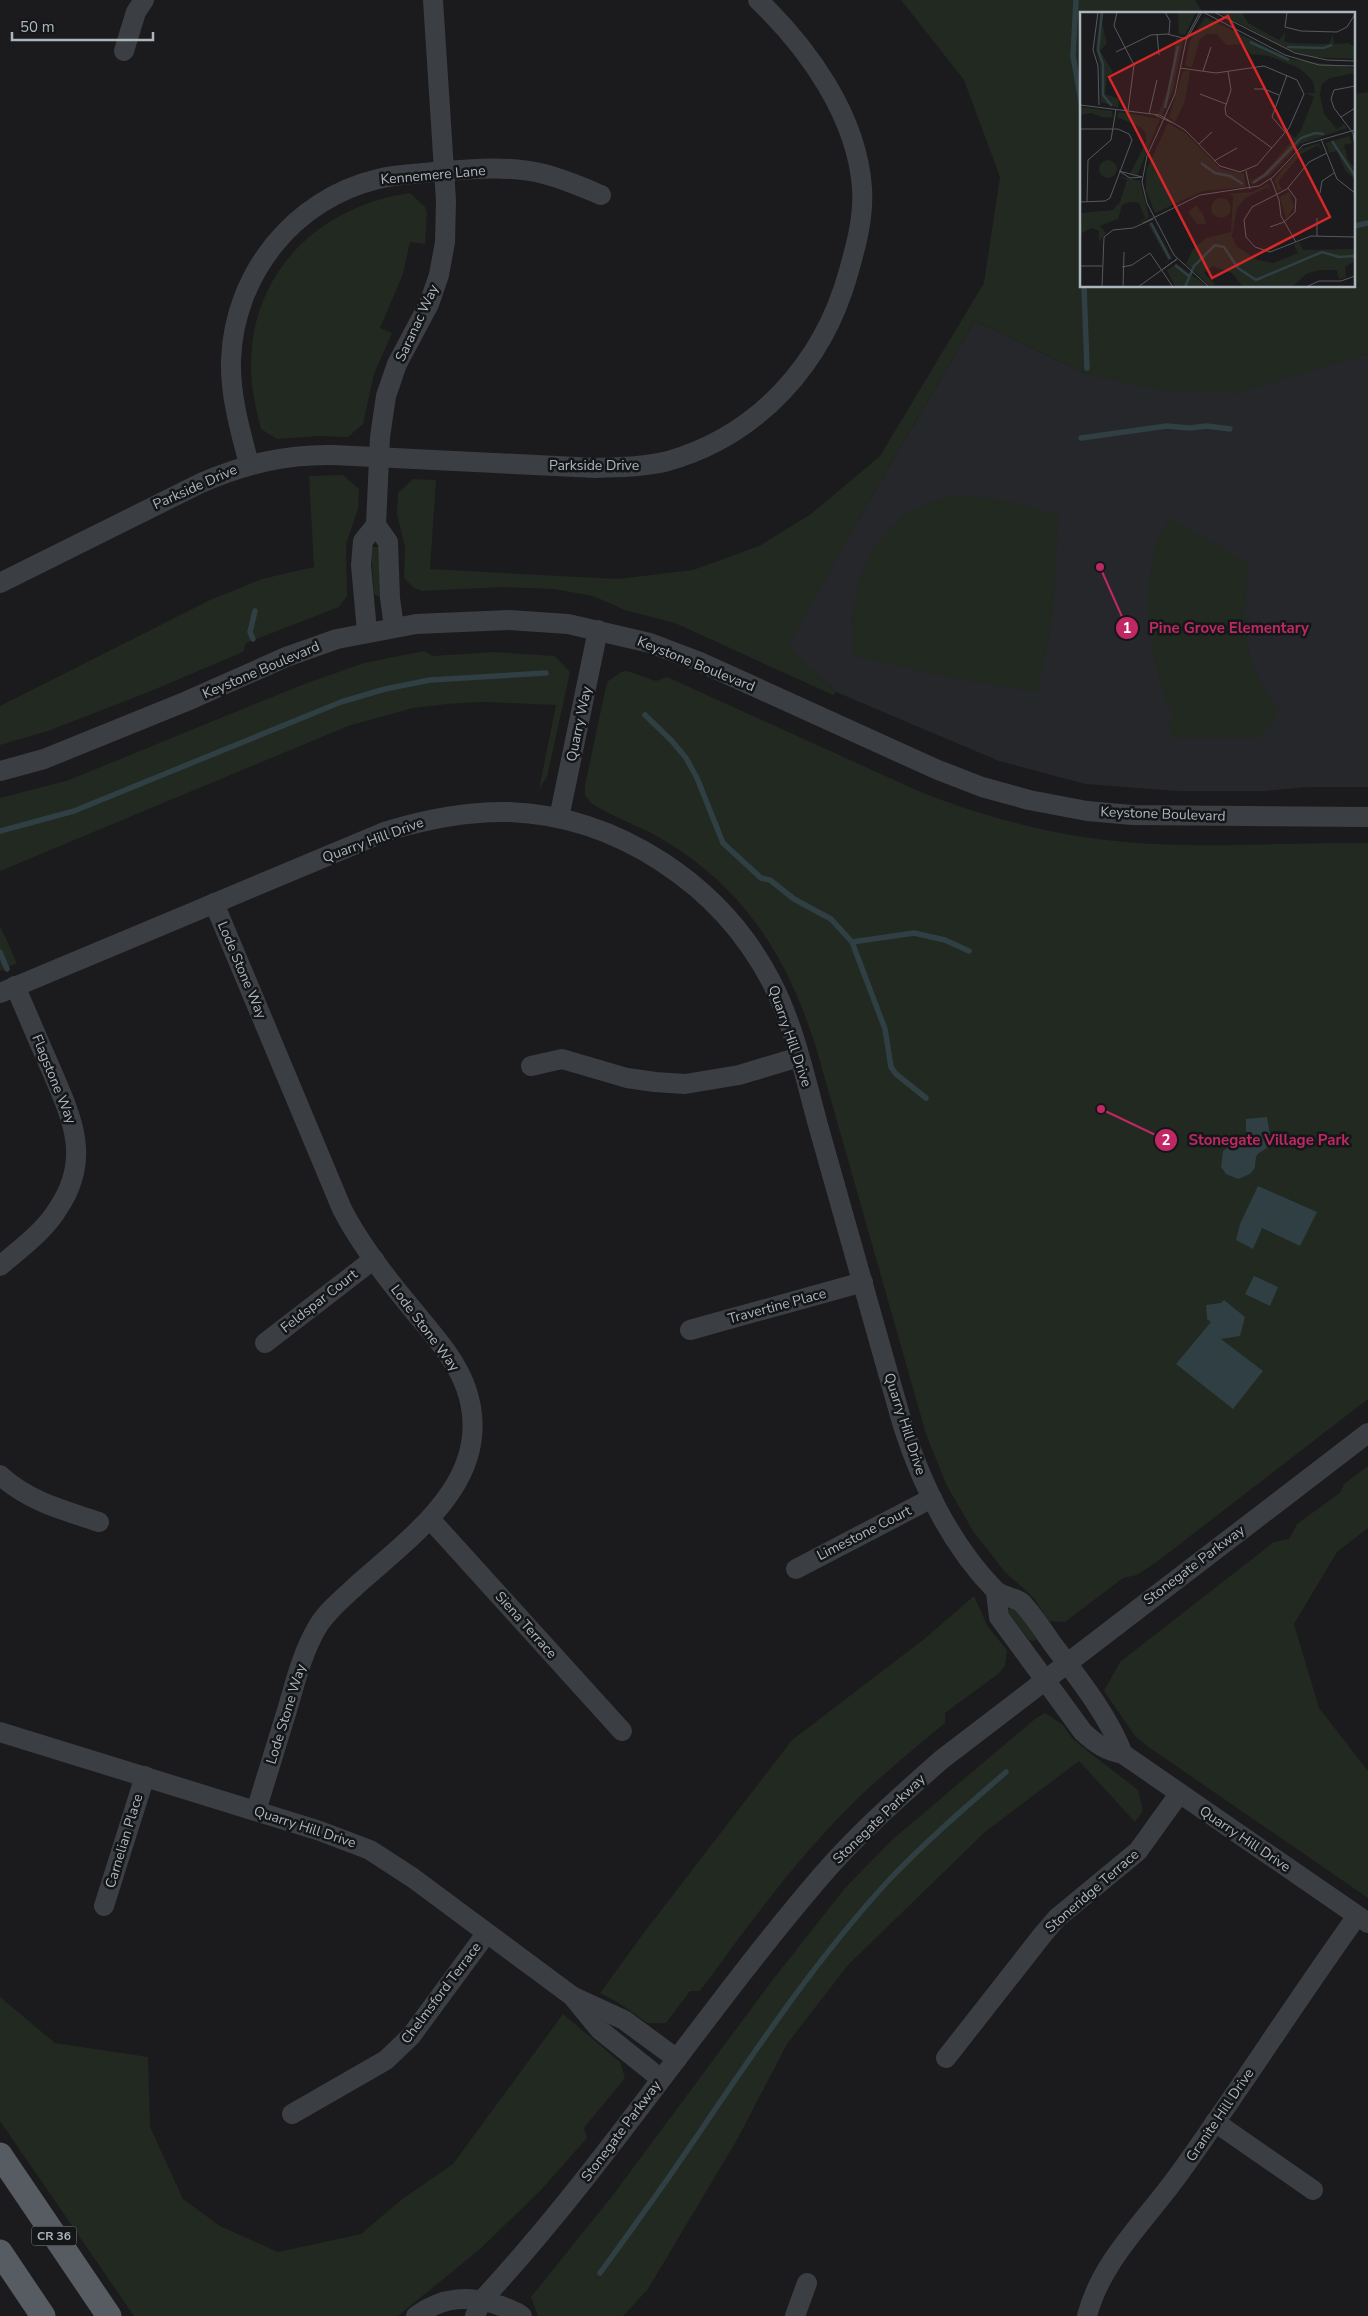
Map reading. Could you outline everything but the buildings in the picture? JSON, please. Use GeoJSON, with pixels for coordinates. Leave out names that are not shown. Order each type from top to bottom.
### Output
{"type":"FeatureCollection","features":[{"type":"Feature","properties":{"kind":"main road","name":"CR 36"},"geometry":{"type":"LineString","coordinates":[[0,2155],[108,2316]]}},
{"type":"Feature","properties":{"kind":"main road"},"geometry":{"type":"LineString","coordinates":[[0,2252],[43,2316]]}},
{"type":"Feature","properties":{"kind":"street"},"geometry":{"type":"LineString","coordinates":[[124,52],[136,12],[144,0]]}},
{"type":"Feature","properties":{"kind":"street","name":"Saranac Way"},"geometry":{"type":"LineString","coordinates":[[376,525],[379,458],[386,396],[398,364],[429,304],[439,276],[446,224],[433,0]]}},
{"type":"Feature","properties":{"kind":"street","name":"Parkside Drive"},"geometry":{"type":"LineString","coordinates":[[0,583],[201,482],[249,464],[277,458],[312,455],[596,468],[649,465],[686,454],[722,439],[773,402],[796,378],[818,347],[846,282],[859,227],[862,189],[856,154],[831,93],[814,64],[793,37],[758,0]]}},
{"type":"Feature","properties":{"kind":"street","name":"Kennemere Lane"},"geometry":{"type":"LineString","coordinates":[[249,464],[234,400],[232,343],[244,296],[255,270],[264,256],[299,218],[328,198],[378,179],[444,171],[519,169],[565,180],[601,195]]}},
{"type":"Feature","properties":{"kind":"street"},"geometry":{"type":"LineString","coordinates":[[367,632],[361,565],[363,541],[376,525],[388,542],[390,598],[394,627]]}},
{"type":"Feature","properties":{"kind":"street","name":"Keystone Boulevard"},"geometry":{"type":"LineString","coordinates":[[0,771],[44,759],[72,748],[187,701],[286,657],[330,641],[394,627],[439,622],[509,620],[568,624],[650,643],[675,652],[938,770],[982,787],[1029,800],[1087,811],[1147,816],[1368,816]]}},
{"type":"Feature","properties":{"kind":"street","name":"Quarry Way"},"geometry":{"type":"LineString","coordinates":[[559,818],[598,630]]}},
{"type":"Feature","properties":{"kind":"street","name":"Quarry Hill Drive"},"geometry":{"type":"LineString","coordinates":[[8,990],[387,831],[426,820],[493,812],[512,812],[559,818],[618,838],[651,855],[681,874],[723,912],[748,941],[772,982],[785,1013],[903,1426],[913,1457],[932,1498],[964,1551],[996,1592],[1020,1602],[1066,1662],[1116,1735],[1124,1754]]}},
{"type":"Feature","properties":{"kind":"street","name":"Lode Stone Way"},"geometry":{"type":"LineString","coordinates":[[214,903],[342,1209],[351,1226],[374,1259],[448,1355],[460,1374],[470,1406],[471,1436],[465,1466],[452,1493],[430,1519],[336,1604],[318,1626],[302,1658],[256,1812]]}},
{"type":"Feature","properties":{"kind":"street","name":"Flagstone Way"},"geometry":{"type":"LineString","coordinates":[[0,1266],[40,1231],[59,1209],[71,1185],[76,1164],[76,1144],[72,1122],[8,990]]}},
{"type":"Feature","properties":{"kind":"street"},"geometry":{"type":"LineString","coordinates":[[531,1066],[562,1059],[627,1078],[684,1084],[739,1075],[799,1057]]}},
{"type":"Feature","properties":{"kind":"street","name":"Feldspar Court"},"geometry":{"type":"LineString","coordinates":[[265,1342],[374,1259]]}},
{"type":"Feature","properties":{"kind":"street","name":"Travertine Place"},"geometry":{"type":"LineString","coordinates":[[690,1330],[863,1282]]}},
{"type":"Feature","properties":{"kind":"street","name":"Stonegate Parkway"},"geometry":{"type":"LineString","coordinates":[[483,2311],[817,1880],[878,1816],[940,1760],[1368,1433]]}},
{"type":"Feature","properties":{"kind":"street"},"geometry":{"type":"LineString","coordinates":[[0,1475],[12,1486],[32,1498],[99,1522]]}},
{"type":"Feature","properties":{"kind":"street","name":"Limestone Court"},"geometry":{"type":"LineString","coordinates":[[796,1568],[932,1498]]}},
{"type":"Feature","properties":{"kind":"street","name":"Siena Terrace"},"geometry":{"type":"LineString","coordinates":[[430,1519],[622,1732]]}},
{"type":"Feature","properties":{"kind":"street","name":"Quarry Hill Drive"},"geometry":{"type":"LineString","coordinates":[[996,1592],[999,1617],[1084,1732],[1105,1750],[1124,1754],[1363,1919]]}},
{"type":"Feature","properties":{"kind":"street","name":"Quarry Hill Drive"},"geometry":{"type":"LineString","coordinates":[[0,1732],[342,1838],[370,1850],[413,1878],[572,1996],[624,2020],[677,2059]]}},
{"type":"Feature","properties":{"kind":"street","name":"Carnelian Place"},"geometry":{"type":"LineString","coordinates":[[104,1906],[145,1776]]}},
{"type":"Feature","properties":{"kind":"street","name":"Stoneridge Terrace"},"geometry":{"type":"LineString","coordinates":[[946,2058],[1057,1918],[1138,1851],[1180,1794]]}},
{"type":"Feature","properties":{"kind":"street","name":"Granite Hill Drive"},"geometry":{"type":"LineString","coordinates":[[1087,2316],[1096,2289],[1113,2259],[1174,2182],[1215,2122],[1363,1919]]}},
{"type":"Feature","properties":{"kind":"street","name":"Chelmsford Terrace"},"geometry":{"type":"LineString","coordinates":[[292,2114],[386,2060],[416,2029],[486,1934]]}},
{"type":"Feature","properties":{"kind":"street","name":"Quarry Hill Drive"},"geometry":{"type":"LineString","coordinates":[[572,1996],[600,2030],[661,2079]]}},
{"type":"Feature","properties":{"kind":"street"},"geometry":{"type":"LineString","coordinates":[[1215,2122],[1313,2190]]}},
{"type":"Feature","properties":{"kind":"street"},"geometry":{"type":"LineString","coordinates":[[795,2316],[807,2283]]}},
{"type":"Feature","properties":{"kind":"street"},"geometry":{"type":"LineString","coordinates":[[416,2316],[422,2311],[457,2298],[483,2311],[522,2316]]}},
{"type":"Feature","properties":{"kind":"shaded area"},"geometry":{"type":"Polygon","coordinates":[[[901,0],[1195,0],[1203,12],[1080,12],[1080,288],[1356,288],[1356,94],[1368,92],[1368,354],[1237,393],[1160,390],[1089,375],[975,321],[877,487],[788,646],[836,692],[833,695],[675,623],[625,610],[593,596],[554,589],[502,587],[422,591],[414,588],[404,578],[405,547],[397,514],[398,493],[413,479],[436,480],[430,569],[618,579],[693,570],[759,546],[811,514],[880,456],[984,283],[1000,177],[964,80],[901,0]]]}},
{"type":"Feature","properties":{"kind":"shaded area"},"geometry":{"type":"Polygon","coordinates":[[[410,193],[425,207],[427,212],[425,244],[410,242],[403,274],[380,328],[392,333],[374,374],[363,424],[348,437],[318,436],[277,439],[261,429],[251,376],[254,334],[262,303],[276,275],[296,250],[319,229],[346,212],[377,200],[410,193]]]}},
{"type":"Feature","properties":{"kind":"shaded area"},"geometry":{"type":"Polygon","coordinates":[[[975,321],[1089,375],[1318,368],[1368,354],[1368,787],[1308,787],[1266,791],[1178,791],[1085,784],[999,761],[836,692],[787,646],[877,487],[975,321]]]}},
{"type":"Feature","properties":{"kind":"shaded area"},"geometry":{"type":"Polygon","coordinates":[[[343,475],[359,489],[358,509],[346,544],[347,596],[339,607],[246,643],[243,652],[146,693],[48,731],[0,745],[0,706],[210,600],[262,579],[314,567],[309,476],[343,475]]]}},
{"type":"Feature","properties":{"kind":"shaded area"},"geometry":{"type":"Polygon","coordinates":[[[949,496],[999,499],[1059,515],[1052,622],[1037,692],[962,680],[853,656],[851,620],[858,583],[875,545],[905,513],[949,496]]]}},
{"type":"Feature","properties":{"kind":"shaded area"},"geometry":{"type":"Polygon","coordinates":[[[1170,518],[1250,564],[1245,611],[1251,659],[1264,689],[1280,711],[1258,738],[1173,738],[1169,725],[1174,711],[1167,706],[1154,658],[1148,620],[1148,584],[1157,541],[1170,518]]]}},
{"type":"Feature","properties":{"kind":"shaded area"},"geometry":{"type":"Polygon","coordinates":[[[378,547],[381,596],[379,597],[374,594],[371,549],[378,547]]]}},
{"type":"Feature","properties":{"kind":"shaded area"},"geometry":{"type":"Polygon","coordinates":[[[424,651],[433,656],[494,652],[555,656],[570,672],[547,777],[539,789],[556,705],[483,702],[413,708],[348,726],[0,871],[0,798],[69,780],[299,686],[364,663],[424,651]]]}},
{"type":"Feature","properties":{"kind":"shaded area"},"geometry":{"type":"Polygon","coordinates":[[[627,671],[656,681],[667,677],[923,793],[1022,825],[1099,839],[1155,844],[1368,843],[1368,1399],[1158,1561],[1137,1575],[1123,1578],[1065,1622],[1049,1621],[1032,1596],[1005,1572],[973,1531],[946,1484],[926,1434],[815,1044],[804,1013],[777,956],[743,906],[722,884],[697,863],[660,838],[592,804],[585,795],[585,785],[607,682],[621,672],[627,671]]]}},
{"type":"Feature","properties":{"kind":"shaded area"},"geometry":{"type":"Polygon","coordinates":[[[0,926],[17,963],[0,971],[0,926]]]}},
{"type":"Feature","properties":{"kind":"shaded area"},"geometry":{"type":"Polygon","coordinates":[[[1267,1117],[1271,1140],[1269,1146],[1257,1155],[1255,1168],[1250,1174],[1238,1179],[1226,1174],[1221,1167],[1223,1151],[1228,1147],[1241,1145],[1246,1139],[1246,1119],[1267,1117]]]}},
{"type":"Feature","properties":{"kind":"shaded area"},"geometry":{"type":"Polygon","coordinates":[[[1258,1186],[1317,1212],[1300,1246],[1262,1228],[1253,1249],[1236,1240],[1240,1224],[1258,1186]]]}},
{"type":"Feature","properties":{"kind":"shaded area"},"geometry":{"type":"Polygon","coordinates":[[[1254,1276],[1278,1287],[1270,1306],[1245,1294],[1254,1276]]]}},
{"type":"Feature","properties":{"kind":"shaded area"},"geometry":{"type":"Polygon","coordinates":[[[1224,1300],[1245,1317],[1240,1336],[1221,1339],[1263,1371],[1233,1409],[1176,1364],[1211,1322],[1207,1319],[1206,1305],[1221,1303],[1224,1300]]]}},
{"type":"Feature","properties":{"kind":"shaded area"},"geometry":{"type":"Polygon","coordinates":[[[1368,1466],[1368,1528],[1337,1552],[1294,1624],[1319,1708],[1368,1771],[1368,1898],[1147,1746],[1135,1736],[1104,1691],[1120,1662],[1274,1542],[1289,1539],[1297,1524],[1341,1492],[1344,1484],[1368,1466]]]}},
{"type":"Feature","properties":{"kind":"shaded area"},"geometry":{"type":"Polygon","coordinates":[[[974,1596],[988,1627],[1007,1650],[1005,1666],[998,1674],[945,1713],[945,1723],[878,1780],[834,1822],[774,1892],[700,1991],[690,1991],[666,2023],[647,2023],[619,2003],[600,1993],[792,1740],[923,1640],[974,1596]]]}},
{"type":"Feature","properties":{"kind":"shaded area"},"geometry":{"type":"Polygon","coordinates":[[[1013,1604],[1037,1639],[1034,1641],[1029,1640],[1008,1612],[1010,1605],[1013,1604]]]}},
{"type":"Feature","properties":{"kind":"shaded area"},"geometry":{"type":"Polygon","coordinates":[[[1045,1713],[1063,1725],[1072,1738],[1138,1790],[1143,1811],[1135,1822],[1079,1761],[985,1832],[848,1965],[787,2044],[738,2138],[648,2289],[623,2316],[538,2316],[531,2297],[613,2195],[771,1982],[845,1888],[893,1839],[1036,1718],[1045,1713]]]}},
{"type":"Feature","properties":{"kind":"shaded area"},"geometry":{"type":"Polygon","coordinates":[[[0,1997],[55,2043],[148,2057],[150,2127],[183,2199],[220,2226],[278,2252],[361,2234],[401,2200],[453,2164],[563,2014],[620,2062],[625,2078],[584,2128],[587,2138],[540,2191],[480,2249],[398,2316],[134,2316],[0,2121],[0,1997]]]}},
{"type":"Feature","properties":{"kind":"waterway"},"geometry":{"type":"LineString","coordinates":[[1076,0],[1073,56],[1080,96]]}},
{"type":"Feature","properties":{"kind":"waterway"},"geometry":{"type":"LineString","coordinates":[[1356,226],[1368,223]]}},
{"type":"Feature","properties":{"kind":"waterway"},"geometry":{"type":"LineString","coordinates":[[1084,288],[1087,368]]}},
{"type":"Feature","properties":{"kind":"waterway"},"geometry":{"type":"LineString","coordinates":[[1081,438],[1167,426],[1190,428],[1207,426],[1230,429]]}},
{"type":"Feature","properties":{"kind":"waterway"},"geometry":{"type":"LineString","coordinates":[[253,639],[250,632],[255,611]]}},
{"type":"Feature","properties":{"kind":"waterway"},"geometry":{"type":"LineString","coordinates":[[0,831],[74,811],[341,702],[385,689],[430,680],[546,673]]}},
{"type":"Feature","properties":{"kind":"waterway"},"geometry":{"type":"LineString","coordinates":[[645,715],[671,740],[686,758],[697,778],[723,843],[761,878],[770,880],[794,899],[831,919],[852,942],[885,1029],[891,1067],[896,1074],[926,1098]]}},
{"type":"Feature","properties":{"kind":"waterway"},"geometry":{"type":"LineString","coordinates":[[852,942],[914,933],[945,940],[969,951]]}},
{"type":"Feature","properties":{"kind":"waterway"},"geometry":{"type":"LineString","coordinates":[[0,952],[7,969]]}},
{"type":"Feature","properties":{"kind":"waterway"},"geometry":{"type":"LineString","coordinates":[[600,2273],[775,2023],[859,1914],[889,1880],[946,1824],[1006,1772]]}},
{"type":"Feature","properties":{"kind":"place","name":"Pine Grove Elementary"},"geometry":{"type":"Point","coordinates":[1100,567]}},
{"type":"Feature","properties":{"kind":"place","name":"Stonegate Village Park"},"geometry":{"type":"Point","coordinates":[1101,1109]}}]}
